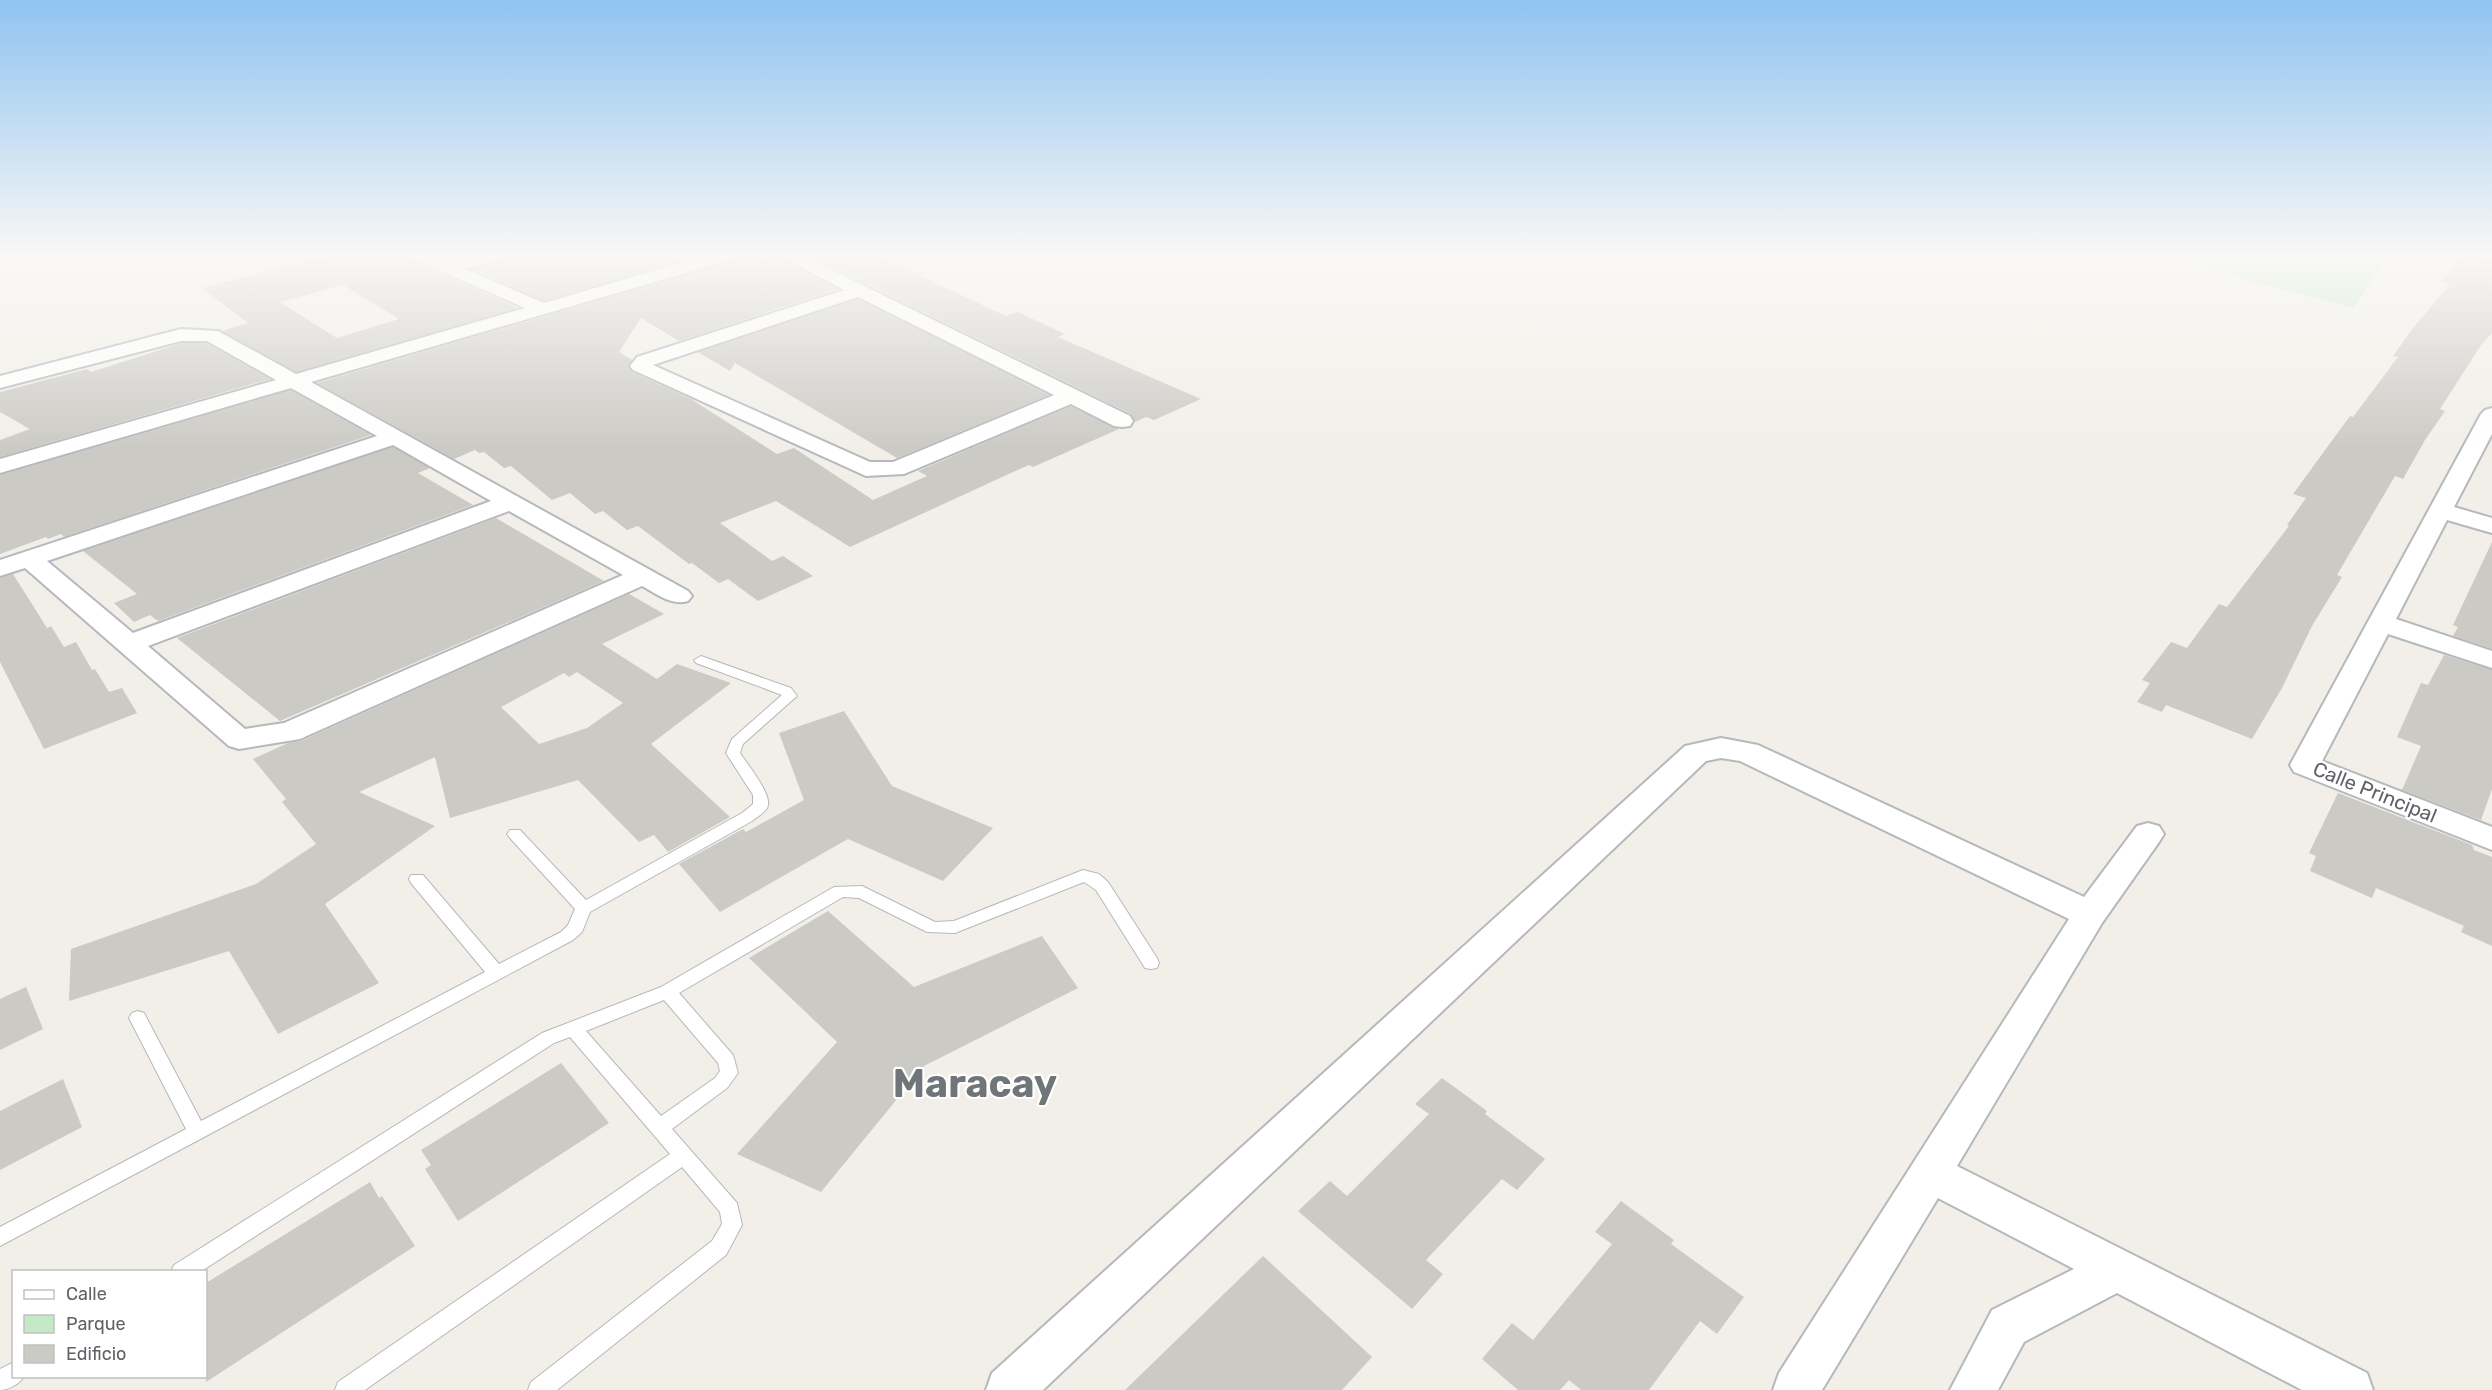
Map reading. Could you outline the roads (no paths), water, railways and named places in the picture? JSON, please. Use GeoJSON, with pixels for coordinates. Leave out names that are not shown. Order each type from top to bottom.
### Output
{"type":"FeatureCollection","features":[{"type":"Feature","properties":{"kind":"street"},"geometry":{"type":"LineString","coordinates":[[0,466],[508,319]]}},
{"type":"Feature","properties":{"kind":"street"},"geometry":{"type":"LineString","coordinates":[[773,319],[644,361],[640,366],[866,469],[896,469],[1071,396]]}},
{"type":"Feature","properties":{"kind":"street"},"geometry":{"type":"LineString","coordinates":[[915,319],[1122,421]]}},
{"type":"Feature","properties":{"kind":"street"},"geometry":{"type":"LineString","coordinates":[[0,382],[182,334],[211,335],[679,596]]}},
{"type":"Feature","properties":{"kind":"street","name":"Calle Principal"},"geometry":{"type":"LineString","coordinates":[[2490,419],[2304,765],[2492,839]]}},
{"type":"Feature","properties":{"kind":"street"},"geometry":{"type":"LineString","coordinates":[[0,568],[394,438]]}},
{"type":"Feature","properties":{"kind":"street"},"geometry":{"type":"LineString","coordinates":[[129,644],[510,502]]}},
{"type":"Feature","properties":{"kind":"street"},"geometry":{"type":"LineString","coordinates":[[2442,511],[2492,526]]}},
{"type":"Feature","properties":{"kind":"street"},"geometry":{"type":"LineString","coordinates":[[28,558],[239,739],[290,732],[643,576]]}},
{"type":"Feature","properties":{"kind":"street"},"geometry":{"type":"LineString","coordinates":[[2380,622],[2492,660]]}},
{"type":"Feature","properties":{"kind":"street"},"geometry":{"type":"LineString","coordinates":[[1009,1390],[1696,753],[1721,748],[1747,752],[2091,914]]}},
{"type":"Feature","properties":{"kind":"street"},"geometry":{"type":"LineString","coordinates":[[1796,1390],[2091,914],[2148,834]]}},
{"type":"Feature","properties":{"kind":"street"},"geometry":{"type":"LineString","coordinates":[[1930,1173],[2350,1390]]}},
{"type":"Feature","properties":{"kind":"street"},"geometry":{"type":"LineString","coordinates":[[1973,1390],[2008,1326],[2117,1270]]}},
{"type":"Feature","properties":{"kind":"lane"},"geometry":{"type":"LineString","coordinates":[[0,1237],[567,936],[576,928],[577,920],[584,908],[747,817],[761,806],[760,795],[733,753],[737,742],[790,696],[786,691],[701,660]]}},
{"type":"Feature","properties":{"kind":"lane"},"geometry":{"type":"LineString","coordinates":[[515,834],[584,908]]}},
{"type":"Feature","properties":{"kind":"lane"},"geometry":{"type":"LineString","coordinates":[[183,1270],[548,1038],[668,992],[840,891],[861,892],[933,928],[955,927],[1083,876],[1093,878],[1102,886],[1151,963]]}},
{"type":"Feature","properties":{"kind":"lane"},"geometry":{"type":"LineString","coordinates":[[417,879],[497,974]]}},
{"type":"Feature","properties":{"kind":"lane"},"geometry":{"type":"LineString","coordinates":[[660,1127],[721,1083],[729,1073],[727,1060],[668,992]]}},
{"type":"Feature","properties":{"kind":"lane"},"geometry":{"type":"LineString","coordinates":[[138,1018],[198,1133]]}},
{"type":"Feature","properties":{"kind":"lane"},"geometry":{"type":"LineString","coordinates":[[539,1390],[719,1248],[732,1225],[730,1209],[573,1028]]}},
{"type":"Feature","properties":{"kind":"lane"},"geometry":{"type":"LineString","coordinates":[[346,1390],[684,1155]]}},
{"type":"Feature","properties":{"kind":"district","name":"Maracay"},"geometry":{"type":"Point","coordinates":[975,1083]}}]}
